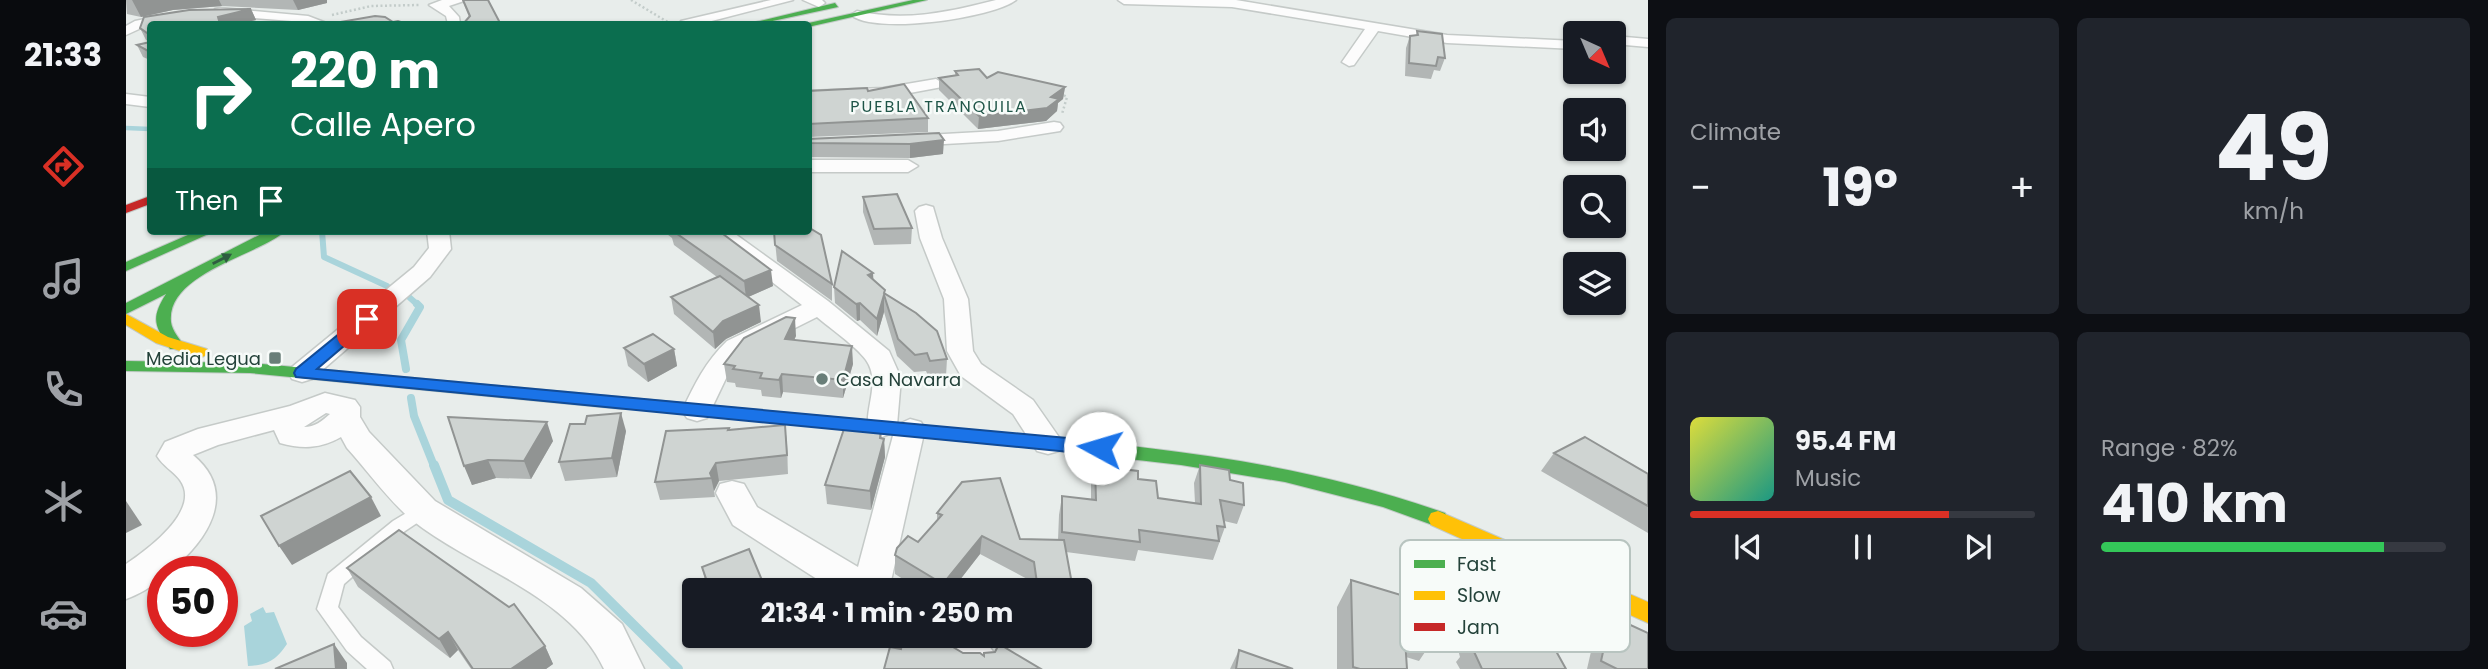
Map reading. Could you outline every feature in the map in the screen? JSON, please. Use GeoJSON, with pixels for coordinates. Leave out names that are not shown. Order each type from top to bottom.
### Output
{"type":"FeatureCollection","features":[{"type":"Feature","properties":{"kind":"main road"},"geometry":{"type":"LineString","coordinates":[[812,23],[923,0]]}},
{"type":"Feature","properties":{"kind":"main road"},"geometry":{"type":"LineString","coordinates":[[770,21],[859,7]]}},
{"type":"Feature","properties":{"kind":"main road"},"geometry":{"type":"LineString","coordinates":[[126,209],[147,201]]}},
{"type":"Feature","properties":{"kind":"main road"},"geometry":{"type":"LineString","coordinates":[[126,267],[199,235]]}},
{"type":"Feature","properties":{"kind":"main road"},"geometry":{"type":"LineString","coordinates":[[127,299],[192,274],[270,235]]}},
{"type":"Feature","properties":{"kind":"main road"},"geometry":{"type":"LineString","coordinates":[[176,346],[163,322],[171,299],[192,274]]}},
{"type":"Feature","properties":{"kind":"main road"},"geometry":{"type":"LineString","coordinates":[[126,318],[144,332],[176,346],[250,368],[319,412],[696,411],[1179,456],[1275,471],[1357,492],[1433,516],[1486,540]]}},
{"type":"Feature","properties":{"kind":"main road"},"geometry":{"type":"LineString","coordinates":[[126,366],[250,368]]}},
{"type":"Feature","properties":{"kind":"main road"},"geometry":{"type":"LineString","coordinates":[[1630,605],[1648,613]]}},
{"type":"Feature","properties":{"kind":"street"},"geometry":{"type":"LineString","coordinates":[[209,19],[256,0]]}},
{"type":"Feature","properties":{"kind":"street"},"geometry":{"type":"LineString","coordinates":[[435,5],[461,0]]}},
{"type":"Feature","properties":{"kind":"street"},"geometry":{"type":"LineString","coordinates":[[699,21],[787,0]]}},
{"type":"Feature","properties":{"kind":"street"},"geometry":{"type":"LineString","coordinates":[[859,7],[888,22],[911,22],[1010,0]]}},
{"type":"Feature","properties":{"kind":"street"},"geometry":{"type":"LineString","coordinates":[[1124,0],[1232,3],[1447,39],[1563,44]]}},
{"type":"Feature","properties":{"kind":"street"},"geometry":{"type":"LineString","coordinates":[[435,5],[446,9],[453,16],[454,21]]}},
{"type":"Feature","properties":{"kind":"street"},"geometry":{"type":"LineString","coordinates":[[231,12],[309,21]]}},
{"type":"Feature","properties":{"kind":"street"},"geometry":{"type":"LineString","coordinates":[[126,21],[188,15]]}},
{"type":"Feature","properties":{"kind":"street"},"geometry":{"type":"LineString","coordinates":[[126,31],[147,23]]}},
{"type":"Feature","properties":{"kind":"street"},"geometry":{"type":"LineString","coordinates":[[1349,62],[1374,27]]}},
{"type":"Feature","properties":{"kind":"street"},"geometry":{"type":"LineString","coordinates":[[1626,41],[1648,43]]}},
{"type":"Feature","properties":{"kind":"street"},"geometry":{"type":"LineString","coordinates":[[812,96],[883,93],[936,84]]}},
{"type":"Feature","properties":{"kind":"street"},"geometry":{"type":"LineString","coordinates":[[126,99],[147,102]]}},
{"type":"Feature","properties":{"kind":"street"},"geometry":{"type":"LineString","coordinates":[[895,142],[998,136],[1054,127]]}},
{"type":"Feature","properties":{"kind":"street"},"geometry":{"type":"LineString","coordinates":[[812,166],[908,166]]}},
{"type":"Feature","properties":{"kind":"street"},"geometry":{"type":"LineString","coordinates":[[926,211],[931,239],[956,299],[960,351],[964,362],[971,370],[1023,407],[1048,443]]}},
{"type":"Feature","properties":{"kind":"street"},"geometry":{"type":"LineString","coordinates":[[126,584],[172,551],[190,529],[200,507],[200,486],[194,472],[173,456],[176,450],[240,428],[319,412],[440,249],[438,235]]}},
{"type":"Feature","properties":{"kind":"street"},"geometry":{"type":"LineString","coordinates":[[722,235],[819,306],[879,357],[887,378],[887,397],[896,428],[870,578]]}},
{"type":"Feature","properties":{"kind":"street"},"geometry":{"type":"LineString","coordinates":[[696,411],[725,356],[736,347],[819,306]]}},
{"type":"Feature","properties":{"kind":"street"},"geometry":{"type":"LineString","coordinates":[[319,412],[423,510],[568,598],[608,636],[624,669]]}},
{"type":"Feature","properties":{"kind":"street"},"geometry":{"type":"LineString","coordinates":[[732,493],[745,516],[848,578]]}},
{"type":"Feature","properties":{"kind":"street"},"geometry":{"type":"LineString","coordinates":[[961,648],[976,657]]}},
{"type":"Feature","properties":{"kind":"lane"},"geometry":{"type":"LineString","coordinates":[[382,669],[354,644],[327,609],[335,580],[399,526],[423,510]]}},
{"type":"Feature","properties":{"kind":"path"},"geometry":{"type":"LineString","coordinates":[[631,0],[667,21]]}},
{"type":"Feature","properties":{"kind":"path"},"geometry":{"type":"LineString","coordinates":[[300,19],[364,7],[435,5]]}},
{"type":"Feature","properties":{"kind":"path"},"geometry":{"type":"LineString","coordinates":[[1049,91],[1067,97],[1065,109],[1054,127]]}},
{"type":"Feature","properties":{"kind":"water"},"geometry":{"type":"Polygon","coordinates":[[[263,607],[266,613],[274,612],[287,644],[271,661],[248,666],[244,626],[252,621],[250,614],[263,607]]]}},
{"type":"Feature","properties":{"kind":"building"},"geometry":{"type":"Polygon","coordinates":[[[463,0],[488,0],[499,21],[466,21],[470,16],[463,0]]]}},
{"type":"Feature","properties":{"kind":"building"},"geometry":{"type":"Polygon","coordinates":[[[251,9],[218,17],[219,21],[147,21],[147,33],[140,28],[144,17],[189,10],[251,9]]]}},
{"type":"Feature","properties":{"kind":"building"},"geometry":{"type":"Polygon","coordinates":[[[375,16],[391,21],[346,21],[375,16]]]}},
{"type":"Feature","properties":{"kind":"building"},"geometry":{"type":"Polygon","coordinates":[[[1417,31],[1442,34],[1445,58],[1438,57],[1436,66],[1409,63],[1410,36],[1418,35],[1417,31]]]}},
{"type":"Feature","properties":{"kind":"building"},"geometry":{"type":"Polygon","coordinates":[[[147,43],[147,50],[137,45],[147,43]]]}},
{"type":"Feature","properties":{"kind":"building"},"geometry":{"type":"Polygon","coordinates":[[[979,69],[987,78],[998,72],[1065,87],[1051,97],[1059,99],[1047,108],[979,116],[939,78],[958,75],[955,71],[979,69]]]}},
{"type":"Feature","properties":{"kind":"building"},"geometry":{"type":"Polygon","coordinates":[[[904,84],[928,118],[812,124],[812,91],[867,88],[868,91],[904,84]]]}},
{"type":"Feature","properties":{"kind":"building"},"geometry":{"type":"Polygon","coordinates":[[[939,133],[944,140],[910,144],[812,143],[812,139],[939,133]]]}},
{"type":"Feature","properties":{"kind":"building"},"geometry":{"type":"Polygon","coordinates":[[[897,194],[912,228],[874,229],[863,197],[897,194]]]}},
{"type":"Feature","properties":{"kind":"building"},"geometry":{"type":"Polygon","coordinates":[[[812,229],[821,235],[832,284],[775,245],[774,235],[812,235],[812,229]]]}},
{"type":"Feature","properties":{"kind":"building"},"geometry":{"type":"Polygon","coordinates":[[[679,235],[724,235],[771,270],[744,281],[679,235]]]}},
{"type":"Feature","properties":{"kind":"building"},"geometry":{"type":"Polygon","coordinates":[[[842,251],[873,273],[868,275],[885,290],[884,293],[916,313],[937,331],[947,359],[930,361],[927,353],[915,355],[898,339],[884,295],[877,319],[860,303],[856,304],[834,287],[842,251]]]}},
{"type":"Feature","properties":{"kind":"building"},"geometry":{"type":"Polygon","coordinates":[[[720,276],[759,305],[723,321],[713,332],[671,297],[720,276]]]}},
{"type":"Feature","properties":{"kind":"building"},"geometry":{"type":"Polygon","coordinates":[[[786,317],[795,318],[785,339],[852,346],[843,380],[782,374],[779,380],[760,378],[762,373],[733,369],[735,366],[724,364],[744,338],[786,317]]]}},
{"type":"Feature","properties":{"kind":"building"},"geometry":{"type":"Polygon","coordinates":[[[653,334],[674,349],[644,364],[624,348],[653,334]]]}},
{"type":"Feature","properties":{"kind":"building"},"geometry":{"type":"Polygon","coordinates":[[[621,413],[612,458],[559,462],[570,424],[585,424],[587,416],[621,413]]]}},
{"type":"Feature","properties":{"kind":"building"},"geometry":{"type":"Polygon","coordinates":[[[448,417],[547,422],[524,461],[488,460],[464,466],[448,417]]]}},
{"type":"Feature","properties":{"kind":"building"},"geometry":{"type":"Polygon","coordinates":[[[785,425],[787,455],[716,463],[710,473],[712,478],[655,482],[666,431],[729,428],[728,430],[785,425]]]}},
{"type":"Feature","properties":{"kind":"building"},"geometry":{"type":"Polygon","coordinates":[[[845,426],[881,429],[880,438],[884,439],[870,491],[825,485],[845,426]]]}},
{"type":"Feature","properties":{"kind":"building"},"geometry":{"type":"Polygon","coordinates":[[[1585,437],[1648,474],[1648,506],[1554,453],[1585,437]]]}},
{"type":"Feature","properties":{"kind":"building"},"geometry":{"type":"Polygon","coordinates":[[[1200,465],[1229,470],[1230,480],[1243,483],[1244,505],[1220,500],[1225,527],[1217,526],[1219,541],[1139,530],[1140,542],[1062,532],[1062,496],[1096,500],[1095,466],[1138,471],[1138,479],[1156,481],[1158,498],[1201,504],[1200,465]]]}},
{"type":"Feature","properties":{"kind":"building"},"geometry":{"type":"Polygon","coordinates":[[[350,471],[371,497],[279,546],[261,516],[350,471]]]}},
{"type":"Feature","properties":{"kind":"building"},"geometry":{"type":"Polygon","coordinates":[[[1000,478],[1020,539],[1064,540],[1071,578],[1036,578],[1034,562],[982,536],[948,578],[933,578],[895,555],[897,548],[908,536],[918,542],[942,515],[937,513],[962,482],[1000,478]]]}},
{"type":"Feature","properties":{"kind":"building"},"geometry":{"type":"Polygon","coordinates":[[[399,530],[509,607],[514,604],[545,646],[511,669],[473,669],[448,632],[439,639],[347,568],[399,530]]]}},
{"type":"Feature","properties":{"kind":"building"},"geometry":{"type":"Polygon","coordinates":[[[749,549],[761,578],[706,578],[702,567],[749,549]]]}},
{"type":"Feature","properties":{"kind":"building"},"geometry":{"type":"Polygon","coordinates":[[[1351,580],[1400,595],[1400,652],[1406,652],[1407,669],[1353,667],[1351,580]]]}},
{"type":"Feature","properties":{"kind":"building"},"geometry":{"type":"Polygon","coordinates":[[[1630,625],[1648,633],[1648,669],[1617,669],[1601,661],[1603,652],[1630,652],[1630,625]]]}},
{"type":"Feature","properties":{"kind":"building"},"geometry":{"type":"Polygon","coordinates":[[[334,644],[336,669],[275,669],[334,644]]]}},
{"type":"Feature","properties":{"kind":"building"},"geometry":{"type":"Polygon","coordinates":[[[890,648],[955,648],[963,653],[980,653],[984,656],[984,653],[995,652],[997,648],[1006,648],[1041,669],[884,669],[890,648]]]}},
{"type":"Feature","properties":{"kind":"building"},"geometry":{"type":"Polygon","coordinates":[[[1239,650],[1293,669],[1236,669],[1239,650]]]}},
{"type":"Feature","properties":{"kind":"building"},"geometry":{"type":"Polygon","coordinates":[[[1474,652],[1557,652],[1566,669],[1482,669],[1474,652]]]}},
{"type":"Feature","properties":{"kind":"waterway"},"geometry":{"type":"LineString","coordinates":[[126,128],[147,129]]}},
{"type":"Feature","properties":{"kind":"waterway"},"geometry":{"type":"LineString","coordinates":[[322,235],[324,257],[387,286]]}},
{"type":"Feature","properties":{"kind":"waterway"},"geometry":{"type":"LineString","coordinates":[[409,297],[419,306]]}},
{"type":"Feature","properties":{"kind":"waterway"},"geometry":{"type":"LineString","coordinates":[[406,369],[401,340],[419,306]]}},
{"type":"Feature","properties":{"kind":"waterway"},"geometry":{"type":"LineString","coordinates":[[411,398],[414,416],[434,466]]}},
{"type":"Feature","properties":{"kind":"waterway"},"geometry":{"type":"LineString","coordinates":[[434,465],[448,500],[591,583],[678,669]]}},
{"type":"Feature","properties":{"kind":"traffic: fast"},"geometry":{"type":"LineString","coordinates":[[812,24],[923,0]]}},
{"type":"Feature","properties":{"kind":"traffic: fast"},"geometry":{"type":"LineString","coordinates":[[764,21],[835,5]]}},
{"type":"Feature","properties":{"kind":"traffic: fast"},"geometry":{"type":"LineString","coordinates":[[126,267],[199,235]]}},
{"type":"Feature","properties":{"kind":"traffic: fast"},"geometry":{"type":"LineString","coordinates":[[176,346],[163,322],[166,307],[175,292],[207,266],[270,235]]}},
{"type":"Feature","properties":{"kind":"traffic: fast"},"geometry":{"type":"LineString","coordinates":[[126,309],[186,278]]}},
{"type":"Feature","properties":{"kind":"traffic: fast"},"geometry":{"type":"LineString","coordinates":[[126,366],[250,368],[622,403]]}},
{"type":"Feature","properties":{"kind":"traffic: fast"},"geometry":{"type":"LineString","coordinates":[[1023,441],[1233,465],[1337,486],[1438,519]]}},
{"type":"Feature","properties":{"kind":"traffic: slow"},"geometry":{"type":"LineString","coordinates":[[126,319],[162,340],[201,353]]}},
{"type":"Feature","properties":{"kind":"traffic: slow"},"geometry":{"type":"LineString","coordinates":[[622,403],[1023,441]]}},
{"type":"Feature","properties":{"kind":"traffic: slow"},"geometry":{"type":"LineString","coordinates":[[1438,519],[1485,540]]}},
{"type":"Feature","properties":{"kind":"traffic: slow"},"geometry":{"type":"LineString","coordinates":[[1630,605],[1648,613]]}},
{"type":"Feature","properties":{"kind":"traffic: jam"},"geometry":{"type":"LineString","coordinates":[[126,209],[147,201]]}},
{"type":"Feature","properties":{"kind":"place","name":"Media Legua"},"geometry":{"type":"Point","coordinates":[275,358]}},
{"type":"Feature","properties":{"kind":"place","name":"Casa Navarra"},"geometry":{"type":"Point","coordinates":[822,379]}},
{"type":"Feature","properties":{"kind":"district","name":"PUEBLA TRANQUILA"},"geometry":{"type":"Point","coordinates":[939,106]}},
{"type":"Feature","properties":{"kind":"route"},"geometry":{"type":"LineString","coordinates":[[367,319],[302,373],[1100,448]]}}]}
